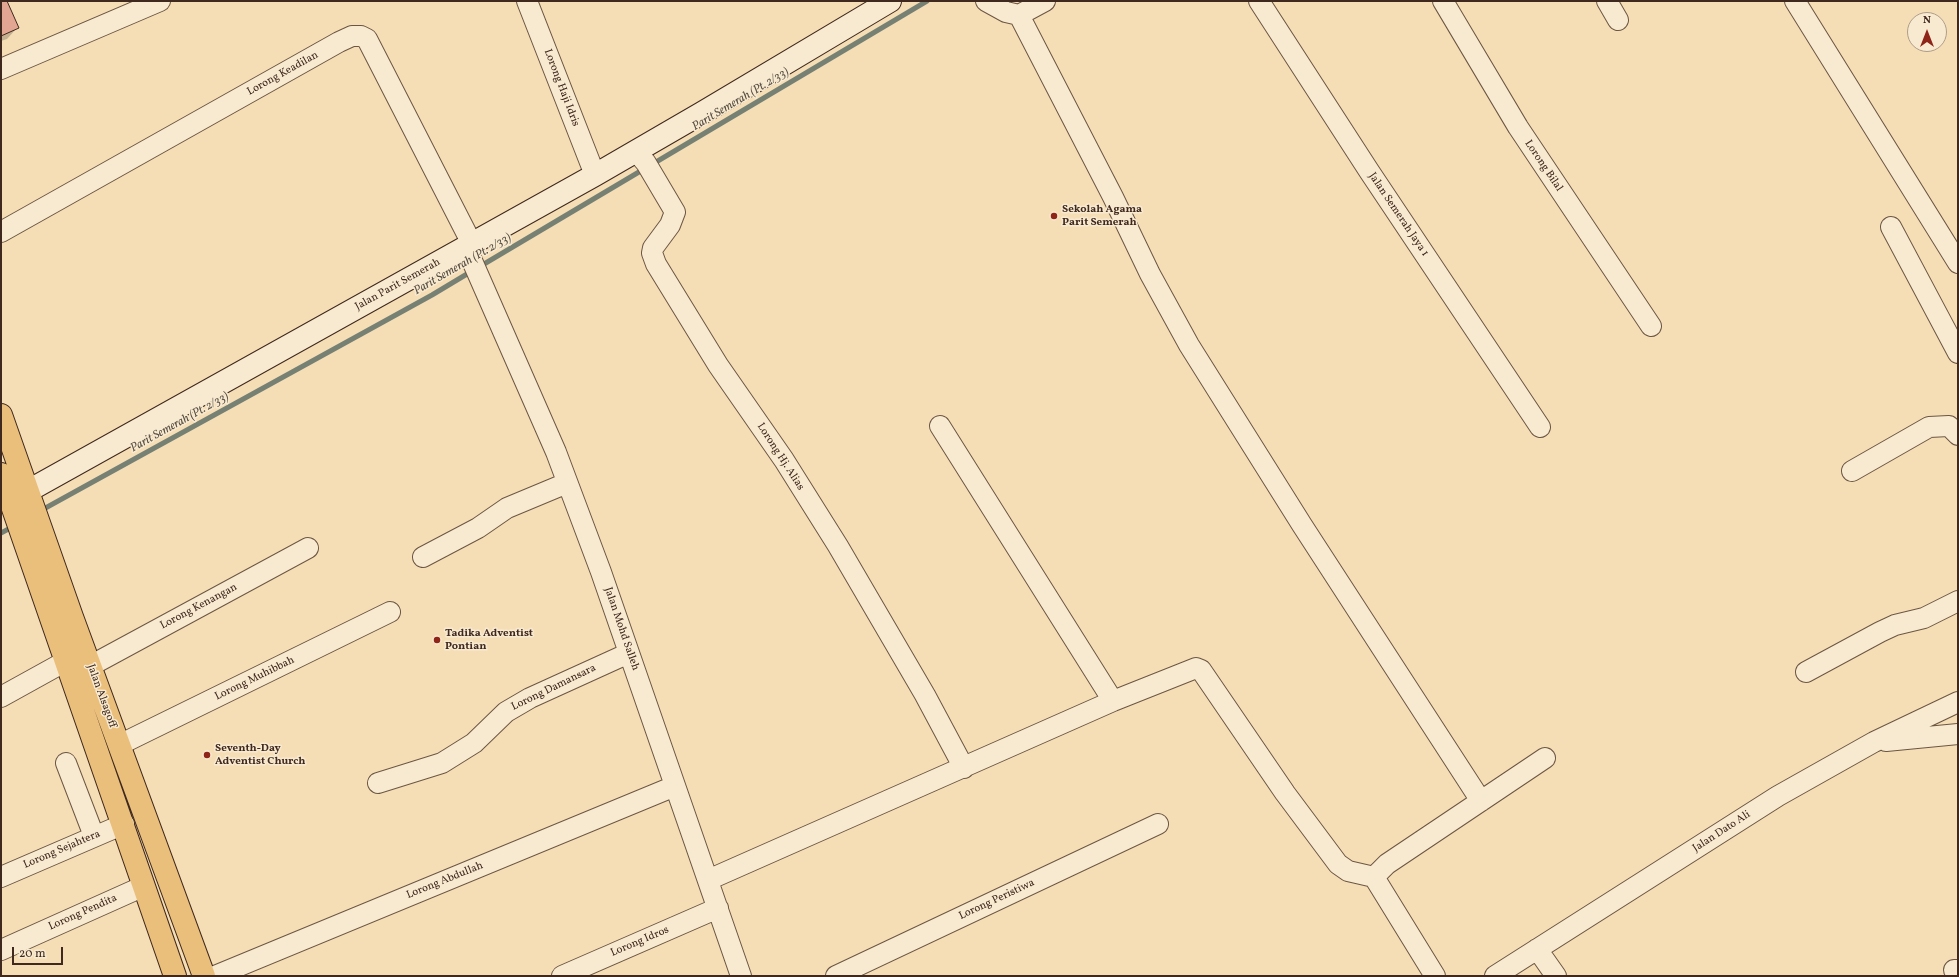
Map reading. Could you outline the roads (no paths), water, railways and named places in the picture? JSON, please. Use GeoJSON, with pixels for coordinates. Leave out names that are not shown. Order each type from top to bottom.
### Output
{"type":"FeatureCollection","features":[{"type":"Feature","properties":{"kind":"highway","name":"Jalan Alsagoff"},"geometry":{"type":"LineString","coordinates":[[1,415],[21,501],[36,545],[66,661],[124,824],[175,976]]}},
{"type":"Feature","properties":{"kind":"highway","name":"Jalan Alsagoff"},"geometry":{"type":"LineString","coordinates":[[1,474],[21,501]]}},
{"type":"Feature","properties":{"kind":"highway","name":"Jalan Alsagoff"},"geometry":{"type":"LineString","coordinates":[[36,545],[90,666],[204,976]]}},
{"type":"Feature","properties":{"kind":"main road","name":"Jalan Parit Semerah"},"geometry":{"type":"LineString","coordinates":[[21,501],[470,251],[595,175],[641,157],[890,1]]}},
{"type":"Feature","properties":{"kind":"street"},"geometry":{"type":"LineString","coordinates":[[1,69],[160,1]]}},
{"type":"Feature","properties":{"kind":"street","name":"Lorong Haji Idris"},"geometry":{"type":"LineString","coordinates":[[527,1],[595,175]]}},
{"type":"Feature","properties":{"kind":"street"},"geometry":{"type":"LineString","coordinates":[[986,1],[1006,12],[1020,15],[1045,1]]}},
{"type":"Feature","properties":{"kind":"street","name":"Jalan Semerah Jaya 1"},"geometry":{"type":"LineString","coordinates":[[1259,1],[1369,171],[1540,427]]}},
{"type":"Feature","properties":{"kind":"street","name":"Lorong Bilal"},"geometry":{"type":"LineString","coordinates":[[1443,1],[1518,127],[1651,326]]}},
{"type":"Feature","properties":{"kind":"street"},"geometry":{"type":"LineString","coordinates":[[1607,1],[1618,20]]}},
{"type":"Feature","properties":{"kind":"street"},"geometry":{"type":"LineString","coordinates":[[1795,1],[1958,263]]}},
{"type":"Feature","properties":{"kind":"street"},"geometry":{"type":"LineString","coordinates":[[1020,15],[1113,197],[1150,274],[1189,345],[1302,525],[1481,801]]}},
{"type":"Feature","properties":{"kind":"street","name":"Lorong Keadilan"},"geometry":{"type":"LineString","coordinates":[[1,232],[339,42],[352,36],[361,36],[367,39],[470,251],[485,288]]}},
{"type":"Feature","properties":{"kind":"street","name":"Lorong Hj. Alias"},"geometry":{"type":"LineString","coordinates":[[641,157],[662,187],[675,212],[670,225],[653,248],[652,253],[656,264],[718,365],[784,460],[838,546],[925,695],[964,768]]}},
{"type":"Feature","properties":{"kind":"street"},"geometry":{"type":"LineString","coordinates":[[1891,227],[1958,353]]}},
{"type":"Feature","properties":{"kind":"street","name":"Jalan Mohd Salleh"},"geometry":{"type":"LineString","coordinates":[[485,288],[556,452],[629,653],[741,976]]}},
{"type":"Feature","properties":{"kind":"street"},"geometry":{"type":"LineString","coordinates":[[940,426],[1113,701]]}},
{"type":"Feature","properties":{"kind":"street"},"geometry":{"type":"LineString","coordinates":[[1852,471],[1929,427],[1949,426],[1958,435]]}},
{"type":"Feature","properties":{"kind":"street"},"geometry":{"type":"LineString","coordinates":[[423,557],[478,528],[507,508],[567,483]]}},
{"type":"Feature","properties":{"kind":"street","name":"Lorong Kenangan"},"geometry":{"type":"LineString","coordinates":[[90,666],[308,548]]}},
{"type":"Feature","properties":{"kind":"street"},"geometry":{"type":"LineString","coordinates":[[1806,672],[1880,632],[1924,618],[1958,601]]}},
{"type":"Feature","properties":{"kind":"street","name":"Lorong Muhibbah"},"geometry":{"type":"LineString","coordinates":[[119,746],[390,612]]}},
{"type":"Feature","properties":{"kind":"street","name":"Lorong Damansara"},"geometry":{"type":"LineString","coordinates":[[378,783],[442,763],[474,743],[506,712],[530,698],[629,653]]}},
{"type":"Feature","properties":{"kind":"street"},"geometry":{"type":"LineString","coordinates":[[1,697],[66,661]]}},
{"type":"Feature","properties":{"kind":"street"},"geometry":{"type":"LineString","coordinates":[[708,880],[1113,701],[1193,668],[1199,668],[1285,793],[1338,864],[1348,871],[1374,877],[1435,976]]}},
{"type":"Feature","properties":{"kind":"street","name":"Jalan Dato Ali"},"geometry":{"type":"LineString","coordinates":[[1496,976],[1778,796],[1874,742],[1958,702]]}},
{"type":"Feature","properties":{"kind":"street"},"geometry":{"type":"LineString","coordinates":[[1874,742],[1958,734]]}},
{"type":"Feature","properties":{"kind":"street"},"geometry":{"type":"LineString","coordinates":[[1374,877],[1387,864],[1545,758]]}},
{"type":"Feature","properties":{"kind":"street"},"geometry":{"type":"LineString","coordinates":[[66,763],[94,836]]}},
{"type":"Feature","properties":{"kind":"street","name":"Lorong Abdullah"},"geometry":{"type":"LineString","coordinates":[[214,976],[675,786]]}},
{"type":"Feature","properties":{"kind":"street","name":"Lorong Sejahtera"},"geometry":{"type":"LineString","coordinates":[[1,877],[124,824]]}},
{"type":"Feature","properties":{"kind":"street","name":"Lorong Peristiwa"},"geometry":{"type":"LineString","coordinates":[[836,976],[1158,824]]}},
{"type":"Feature","properties":{"kind":"street","name":"Lorong Pendita"},"geometry":{"type":"LineString","coordinates":[[1,950],[144,886]]}},
{"type":"Feature","properties":{"kind":"street","name":"Lorong Idros"},"geometry":{"type":"LineString","coordinates":[[562,976],[718,908]]}},
{"type":"Feature","properties":{"kind":"street"},"geometry":{"type":"LineString","coordinates":[[1537,949],[1556,976]]}},
{"type":"Feature","properties":{"kind":"waterway","name":"Parit Semerah (Pt. 2/33)"},"geometry":{"type":"LineString","coordinates":[[651,165],[927,1]]}},
{"type":"Feature","properties":{"kind":"waterway","name":"Parit Semerah (Pt. 2/33)"},"geometry":{"type":"LineString","coordinates":[[479,267],[644,169]]}},
{"type":"Feature","properties":{"kind":"waterway","name":"Parit Semerah (Pt. 2/33)"},"geometry":{"type":"LineString","coordinates":[[40,511],[432,295],[472,271]]}},
{"type":"Feature","properties":{"kind":"waterway","name":"Parit Semerah (Pt. 2/33)"},"geometry":{"type":"LineString","coordinates":[[1,533],[14,526]]}},
{"type":"Feature","properties":{"kind":"place","name":"Sekolah Agama Parit Semerah"},"geometry":{"type":"Point","coordinates":[1054,216]}},
{"type":"Feature","properties":{"kind":"place","name":"Tadika Adventist Pontian"},"geometry":{"type":"Point","coordinates":[437,640]}},
{"type":"Feature","properties":{"kind":"place","name":"Seventh-Day Adventist Church"},"geometry":{"type":"Point","coordinates":[207,755]}}]}
